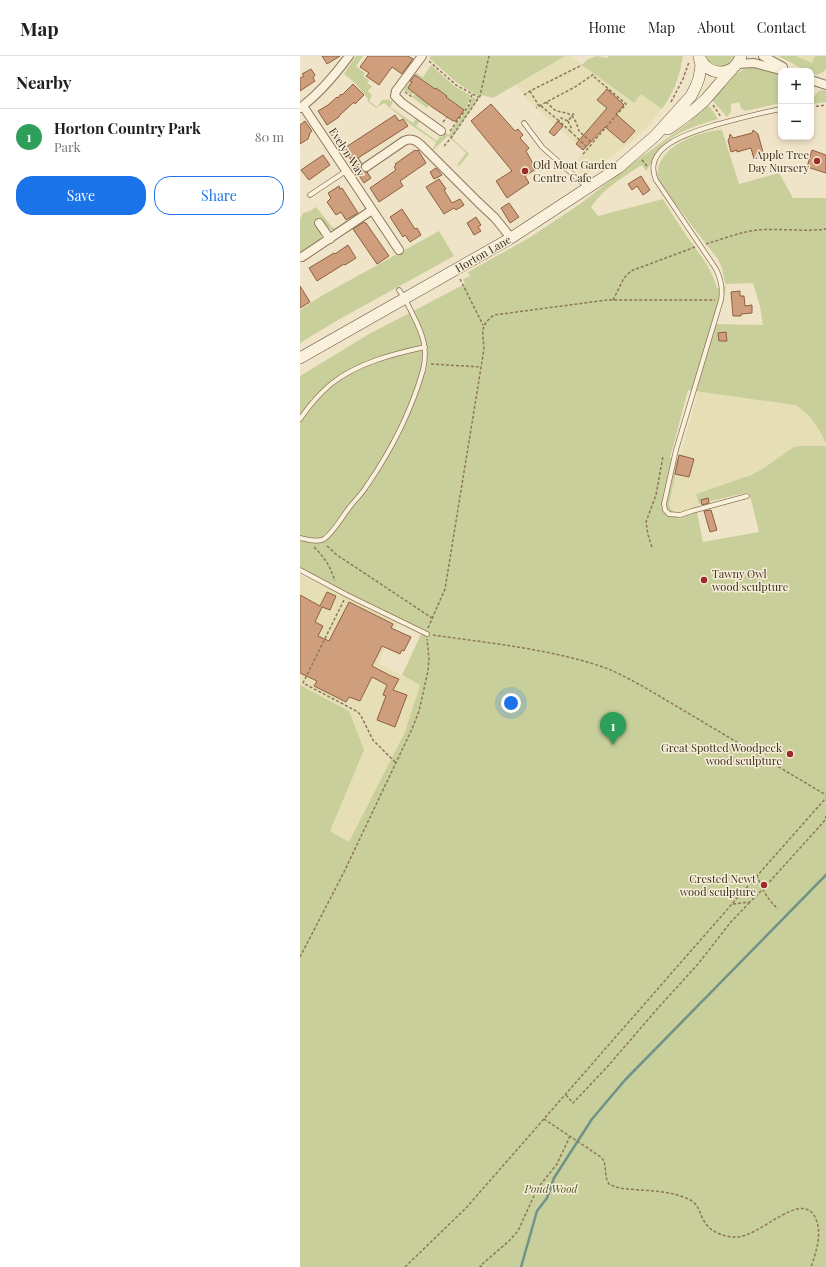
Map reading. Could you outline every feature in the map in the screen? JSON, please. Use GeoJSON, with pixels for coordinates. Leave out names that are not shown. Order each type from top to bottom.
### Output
{"type":"FeatureCollection","features":[{"type":"Feature","properties":{"kind":"street"},"geometry":{"type":"LineString","coordinates":[[302,107],[319,92],[349,56]]}},
{"type":"Feature","properties":{"kind":"street"},"geometry":{"type":"LineString","coordinates":[[762,56],[784,68]]}},
{"type":"Feature","properties":{"kind":"street"},"geometry":{"type":"LineString","coordinates":[[422,57],[396,91],[395,95],[397,100],[441,132]]}},
{"type":"Feature","properties":{"kind":"street"},"geometry":{"type":"LineString","coordinates":[[696,58],[704,66],[714,72],[724,72],[736,63],[754,63],[778,69]]}},
{"type":"Feature","properties":{"kind":"street","name":"Horton Lane"},"geometry":{"type":"LineString","coordinates":[[300,358],[402,294],[511,238],[618,168],[655,136],[687,101],[695,89],[700,74],[701,65],[696,58]]}},
{"type":"Feature","properties":{"kind":"street","name":"Horton Lane"},"geometry":{"type":"LineString","coordinates":[[655,136],[684,118],[706,99],[736,63]]}},
{"type":"Feature","properties":{"kind":"street"},"geometry":{"type":"LineString","coordinates":[[814,83],[826,85]]}},
{"type":"Feature","properties":{"kind":"street","name":"Evelyn Way"},"geometry":{"type":"LineString","coordinates":[[302,107],[347,171],[399,250]]}},
{"type":"Feature","properties":{"kind":"street"},"geometry":{"type":"LineString","coordinates":[[366,167],[404,141],[415,141],[422,145],[495,218],[511,238]]}},
{"type":"Feature","properties":{"kind":"street"},"geometry":{"type":"LineString","coordinates":[[302,257],[372,210]]}},
{"type":"Feature","properties":{"kind":"street"},"geometry":{"type":"LineString","coordinates":[[319,223],[330,238]]}},
{"type":"Feature","properties":{"kind":"lane"},"geometry":{"type":"LineString","coordinates":[[747,496],[692,510],[680,515],[669,514],[664,507],[676,450],[721,300],[722,289],[719,275],[712,263],[699,246],[656,180],[653,171],[654,165],[661,151],[670,143],[689,133],[754,114],[778,110]]}},
{"type":"Feature","properties":{"kind":"lane"},"geometry":{"type":"LineString","coordinates":[[524,123],[542,148],[588,188]]}},
{"type":"Feature","properties":{"kind":"lane"},"geometry":{"type":"LineString","coordinates":[[310,195],[347,171]]}},
{"type":"Feature","properties":{"kind":"lane"},"geometry":{"type":"LineString","coordinates":[[300,538],[313,540],[323,539],[332,530],[366,488],[391,447],[406,417],[425,363],[425,347],[422,334],[402,294]]}},
{"type":"Feature","properties":{"kind":"lane"},"geometry":{"type":"LineString","coordinates":[[300,419],[320,394],[349,372],[400,353],[425,347]]}},
{"type":"Feature","properties":{"kind":"lane"},"geometry":{"type":"LineString","coordinates":[[300,570],[427,634]]}},
{"type":"Feature","properties":{"kind":"path"},"geometry":{"type":"LineString","coordinates":[[444,146],[450,140],[481,91],[488,56]]}},
{"type":"Feature","properties":{"kind":"path"},"geometry":{"type":"LineString","coordinates":[[422,57],[450,81],[478,97]]}},
{"type":"Feature","properties":{"kind":"path"},"geometry":{"type":"LineString","coordinates":[[669,106],[696,58]]}},
{"type":"Feature","properties":{"kind":"path"},"geometry":{"type":"LineString","coordinates":[[524,95],[582,65]]}},
{"type":"Feature","properties":{"kind":"path"},"geometry":{"type":"LineString","coordinates":[[536,108],[575,87],[593,74],[626,104],[583,154]]}},
{"type":"Feature","properties":{"kind":"path"},"geometry":{"type":"LineString","coordinates":[[530,91],[540,106],[558,120],[588,148]]}},
{"type":"Feature","properties":{"kind":"path"},"geometry":{"type":"LineString","coordinates":[[441,132],[444,131],[448,134],[469,105],[472,94]]}},
{"type":"Feature","properties":{"kind":"path"},"geometry":{"type":"LineString","coordinates":[[706,99],[716,110],[723,123]]}},
{"type":"Feature","properties":{"kind":"path"},"geometry":{"type":"LineString","coordinates":[[546,102],[558,112],[567,113],[572,116],[579,131],[592,143]]}},
{"type":"Feature","properties":{"kind":"path"},"geometry":{"type":"LineString","coordinates":[[814,107],[826,105]]}},
{"type":"Feature","properties":{"kind":"path"},"geometry":{"type":"LineString","coordinates":[[568,121],[575,112]]}},
{"type":"Feature","properties":{"kind":"path"},"geometry":{"type":"LineString","coordinates":[[558,120],[561,118],[568,121],[571,127],[570,131]]}},
{"type":"Feature","properties":{"kind":"path"},"geometry":{"type":"LineString","coordinates":[[636,153],[648,169],[653,171]]}},
{"type":"Feature","properties":{"kind":"path"},"geometry":{"type":"LineString","coordinates":[[613,300],[624,278],[631,272],[699,246],[756,230],[826,229]]}},
{"type":"Feature","properties":{"kind":"path"},"geometry":{"type":"LineString","coordinates":[[460,278],[483,325]]}},
{"type":"Feature","properties":{"kind":"path"},"geometry":{"type":"LineString","coordinates":[[300,957],[344,872],[396,763],[412,729],[421,702],[429,659],[427,634],[432,618],[445,589],[457,521],[484,350],[482,331],[483,325],[494,315],[613,300],[721,300]]}},
{"type":"Feature","properties":{"kind":"path"},"geometry":{"type":"LineString","coordinates":[[425,363],[481,366]]}},
{"type":"Feature","properties":{"kind":"path"},"geometry":{"type":"LineString","coordinates":[[652,547],[646,530],[646,522],[656,495],[663,456]]}},
{"type":"Feature","properties":{"kind":"path"},"geometry":{"type":"LineString","coordinates":[[306,539],[328,563],[335,580],[334,588]]}},
{"type":"Feature","properties":{"kind":"path"},"geometry":{"type":"LineString","coordinates":[[323,539],[328,547],[337,555],[432,618]]}},
{"type":"Feature","properties":{"kind":"path"},"geometry":{"type":"LineString","coordinates":[[303,683],[347,595]]}},
{"type":"Feature","properties":{"kind":"path"},"geometry":{"type":"LineString","coordinates":[[427,634],[554,654],[590,663],[616,672],[644,687],[826,795]]}},
{"type":"Feature","properties":{"kind":"path"},"geometry":{"type":"LineString","coordinates":[[300,682],[358,712],[375,742],[396,763]]}},
{"type":"Feature","properties":{"kind":"path"},"geometry":{"type":"LineString","coordinates":[[405,1267],[466,1208],[826,798]]}},
{"type":"Feature","properties":{"kind":"path"},"geometry":{"type":"LineString","coordinates":[[566,1095],[573,1103],[608,1066],[698,964],[730,923],[819,827],[826,816]]}},
{"type":"Feature","properties":{"kind":"path"},"geometry":{"type":"LineString","coordinates":[[758,875],[767,898],[778,909]]}},
{"type":"Feature","properties":{"kind":"path"},"geometry":{"type":"LineString","coordinates":[[732,904],[750,902]]}},
{"type":"Feature","properties":{"kind":"path"},"geometry":{"type":"LineString","coordinates":[[544,1119],[601,1156],[604,1159],[606,1176],[609,1184],[619,1188],[666,1193],[684,1198],[696,1204],[706,1224],[718,1234],[743,1237],[793,1209],[802,1208],[811,1211],[819,1225],[816,1252],[811,1267]]}},
{"type":"Feature","properties":{"kind":"path"},"geometry":{"type":"LineString","coordinates":[[480,1267],[518,1231],[537,1189],[557,1164],[570,1136]]}},
{"type":"Feature","properties":{"kind":"shaded area"},"geometry":{"type":"Polygon","coordinates":[[[565,56],[571,56],[633,103],[641,93],[662,109],[648,126],[631,142],[585,175],[575,167],[578,163],[576,161],[584,151],[530,102],[515,84],[565,56]]]}},
{"type":"Feature","properties":{"kind":"shaded area"},"geometry":{"type":"Polygon","coordinates":[[[796,56],[815,56],[812,63],[796,56]]]}},
{"type":"Feature","properties":{"kind":"shaded area"},"geometry":{"type":"Polygon","coordinates":[[[708,247],[826,261],[826,450],[764,468],[742,478],[696,494],[700,511],[679,519],[670,508],[670,500],[675,474],[701,381],[764,337],[761,310],[753,283],[725,284],[722,268],[718,259],[708,247]]]}},
{"type":"Feature","properties":{"kind":"shaded area"},"geometry":{"type":"Polygon","coordinates":[[[300,574],[398,623],[378,663],[420,685],[402,741],[349,843],[330,831],[349,711],[300,685],[300,574]]]}},
{"type":"Feature","properties":{"kind":"green space"},"geometry":{"type":"Polygon","coordinates":[[[356,56],[363,56],[356,66],[365,73],[363,76],[369,80],[367,83],[372,86],[368,91],[372,95],[369,101],[377,107],[382,100],[392,101],[393,102],[390,107],[413,123],[417,118],[420,121],[416,126],[437,141],[440,136],[442,137],[445,133],[449,135],[469,105],[472,97],[477,98],[478,96],[456,82],[429,58],[431,56],[565,56],[493,98],[481,95],[452,138],[469,154],[459,166],[457,165],[466,153],[448,136],[432,151],[436,142],[411,125],[384,103],[376,108],[367,101],[368,99],[355,83],[344,74],[356,56]]]}},
{"type":"Feature","properties":{"kind":"green space"},"geometry":{"type":"Polygon","coordinates":[[[597,56],[607,58],[609,56],[683,56],[676,84],[662,109],[641,94],[634,103],[582,65],[588,59],[597,56]]]}},
{"type":"Feature","properties":{"kind":"green space"},"geometry":{"type":"Polygon","coordinates":[[[703,56],[736,56],[734,60],[726,66],[712,66],[703,56]]]}},
{"type":"Feature","properties":{"kind":"green space"},"geometry":{"type":"Polygon","coordinates":[[[778,56],[796,56],[812,63],[815,56],[826,56],[826,69],[819,74],[814,74],[814,68],[801,68],[778,56]]]}},
{"type":"Feature","properties":{"kind":"green space"},"geometry":{"type":"Polygon","coordinates":[[[431,65],[454,86],[470,95],[464,110],[446,97],[447,95],[436,88],[435,89],[417,76],[408,88],[414,92],[412,95],[404,90],[416,73],[423,77],[431,65]]]}},
{"type":"Feature","properties":{"kind":"green space"},"geometry":{"type":"Polygon","coordinates":[[[752,67],[763,69],[778,74],[778,104],[745,111],[741,108],[739,102],[731,104],[731,112],[727,117],[711,99],[734,75],[746,68],[752,67]]]}},
{"type":"Feature","properties":{"kind":"green space"},"geometry":{"type":"Polygon","coordinates":[[[819,91],[826,91],[826,102],[814,104],[814,97],[819,91]]]}},
{"type":"Feature","properties":{"kind":"green space"},"geometry":{"type":"Polygon","coordinates":[[[415,94],[429,105],[427,108],[412,97],[415,94]]]}},
{"type":"Feature","properties":{"kind":"green space","name":"Pond Wood"},"geometry":{"type":"Polygon","coordinates":[[[707,104],[718,119],[693,127],[668,140],[656,152],[646,171],[642,165],[614,183],[596,200],[591,207],[598,216],[663,199],[708,267],[717,288],[726,286],[716,324],[763,325],[760,306],[753,283],[725,284],[722,268],[718,259],[667,194],[661,184],[658,175],[660,162],[669,151],[681,142],[704,133],[722,130],[739,184],[779,173],[793,198],[826,198],[826,444],[814,422],[805,412],[795,405],[688,390],[670,458],[679,459],[669,504],[670,508],[679,519],[697,512],[703,542],[759,532],[749,492],[699,504],[696,494],[751,475],[764,468],[794,447],[826,446],[826,1267],[300,1267],[300,685],[349,711],[364,750],[330,831],[349,842],[405,732],[420,685],[402,675],[423,630],[300,567],[300,376],[369,334],[465,284],[463,279],[470,276],[468,272],[529,238],[580,204],[691,121],[690,119],[707,104]]]}},
{"type":"Feature","properties":{"kind":"green space"},"geometry":{"type":"Polygon","coordinates":[[[316,207],[332,227],[335,228],[346,221],[347,223],[338,229],[332,230],[320,219],[315,224],[321,233],[321,239],[300,254],[300,220],[303,213],[316,207]]]}},
{"type":"Feature","properties":{"kind":"green space"},"geometry":{"type":"Polygon","coordinates":[[[439,231],[454,256],[338,320],[300,343],[300,310],[323,295],[439,231]]]}},
{"type":"Feature","properties":{"kind":"building"},"geometry":{"type":"Polygon","coordinates":[[[322,56],[340,56],[327,64],[322,56]]]}},
{"type":"Feature","properties":{"kind":"building"},"geometry":{"type":"Polygon","coordinates":[[[368,56],[408,56],[413,59],[402,74],[392,67],[379,85],[366,76],[369,73],[360,67],[368,56]]]}},
{"type":"Feature","properties":{"kind":"building"},"geometry":{"type":"Polygon","coordinates":[[[311,69],[315,75],[313,78],[315,81],[300,91],[300,78],[304,76],[302,74],[311,69]]]}},
{"type":"Feature","properties":{"kind":"building"},"geometry":{"type":"Polygon","coordinates":[[[415,75],[435,89],[436,88],[464,110],[456,121],[453,121],[432,107],[408,88],[412,82],[410,81],[415,75]]]}},
{"type":"Feature","properties":{"kind":"building"},"geometry":{"type":"Polygon","coordinates":[[[353,84],[364,95],[355,104],[354,102],[339,117],[327,125],[318,111],[337,97],[338,98],[341,94],[342,95],[353,84]]]}},
{"type":"Feature","properties":{"kind":"building"},"geometry":{"type":"Polygon","coordinates":[[[607,89],[624,105],[616,114],[635,131],[624,143],[605,127],[583,150],[576,144],[607,108],[597,100],[607,89]]]}},
{"type":"Feature","properties":{"kind":"building"},"geometry":{"type":"Polygon","coordinates":[[[491,104],[515,131],[518,129],[523,135],[520,138],[529,148],[526,151],[536,169],[525,176],[529,183],[507,198],[496,181],[512,171],[471,121],[491,104]]]}},
{"type":"Feature","properties":{"kind":"building"},"geometry":{"type":"Polygon","coordinates":[[[395,115],[399,121],[403,119],[408,126],[358,158],[362,164],[361,170],[367,172],[371,178],[364,183],[354,168],[356,167],[343,149],[395,115]]]}},
{"type":"Feature","properties":{"kind":"building"},"geometry":{"type":"Polygon","coordinates":[[[305,121],[312,131],[308,139],[300,144],[300,125],[305,121]]]}},
{"type":"Feature","properties":{"kind":"building"},"geometry":{"type":"Polygon","coordinates":[[[558,121],[563,126],[554,136],[549,132],[558,121]]]}},
{"type":"Feature","properties":{"kind":"building"},"geometry":{"type":"Polygon","coordinates":[[[753,130],[758,134],[764,156],[754,159],[751,148],[731,152],[728,140],[730,134],[733,138],[752,133],[753,130]]]}},
{"type":"Feature","properties":{"kind":"building"},"geometry":{"type":"Polygon","coordinates":[[[415,150],[418,150],[426,163],[400,181],[403,186],[379,202],[370,188],[396,170],[394,167],[396,165],[395,164],[415,150]]]}},
{"type":"Feature","properties":{"kind":"building","name":"Apple Tree Day Nursery"},"geometry":{"type":"Polygon","coordinates":[[[812,150],[826,155],[826,173],[807,167],[812,150]]]}},
{"type":"Feature","properties":{"kind":"building"},"geometry":{"type":"Polygon","coordinates":[[[323,155],[330,165],[309,180],[301,170],[323,155]]]}},
{"type":"Feature","properties":{"kind":"building"},"geometry":{"type":"Polygon","coordinates":[[[436,168],[442,175],[434,179],[430,172],[436,168]]]}},
{"type":"Feature","properties":{"kind":"building"},"geometry":{"type":"Polygon","coordinates":[[[641,176],[650,190],[643,195],[637,186],[632,190],[628,184],[641,176]]]}},
{"type":"Feature","properties":{"kind":"building"},"geometry":{"type":"Polygon","coordinates":[[[439,179],[446,189],[444,190],[452,203],[460,199],[464,205],[456,210],[454,208],[444,214],[426,187],[439,179]]]}},
{"type":"Feature","properties":{"kind":"building"},"geometry":{"type":"Polygon","coordinates":[[[339,186],[340,189],[342,188],[358,213],[346,220],[341,212],[336,215],[327,202],[331,198],[328,193],[339,186]]]}},
{"type":"Feature","properties":{"kind":"building"},"geometry":{"type":"Polygon","coordinates":[[[509,203],[519,217],[510,223],[501,208],[509,203]]]}},
{"type":"Feature","properties":{"kind":"building"},"geometry":{"type":"Polygon","coordinates":[[[402,209],[415,229],[417,228],[421,235],[410,242],[405,235],[403,237],[390,217],[402,209]]]}},
{"type":"Feature","properties":{"kind":"building"},"geometry":{"type":"Polygon","coordinates":[[[476,217],[481,225],[478,227],[481,231],[474,235],[467,223],[476,217]]]}},
{"type":"Feature","properties":{"kind":"building"},"geometry":{"type":"Polygon","coordinates":[[[364,222],[389,256],[377,264],[353,229],[364,222]]]}},
{"type":"Feature","properties":{"kind":"building"},"geometry":{"type":"Polygon","coordinates":[[[348,245],[356,258],[317,281],[309,268],[348,245]]]}},
{"type":"Feature","properties":{"kind":"building"},"geometry":{"type":"Polygon","coordinates":[[[300,286],[310,302],[300,308],[300,286]]]}},
{"type":"Feature","properties":{"kind":"building"},"geometry":{"type":"Polygon","coordinates":[[[740,291],[740,296],[744,296],[745,306],[752,305],[752,313],[741,314],[741,316],[733,316],[731,292],[740,291]]]}},
{"type":"Feature","properties":{"kind":"building"},"geometry":{"type":"Polygon","coordinates":[[[726,332],[727,341],[719,341],[718,333],[726,332]]]}},
{"type":"Feature","properties":{"kind":"building"},"geometry":{"type":"Polygon","coordinates":[[[679,455],[694,459],[689,477],[675,474],[679,455]]]}},
{"type":"Feature","properties":{"kind":"building"},"geometry":{"type":"Polygon","coordinates":[[[708,498],[709,503],[702,505],[701,500],[708,498]]]}},
{"type":"Feature","properties":{"kind":"building"},"geometry":{"type":"Polygon","coordinates":[[[711,510],[717,530],[710,532],[704,511],[711,510]]]}},
{"type":"Feature","properties":{"kind":"building"},"geometry":{"type":"Polygon","coordinates":[[[327,592],[336,596],[330,610],[322,607],[315,622],[323,626],[318,636],[329,641],[349,602],[393,624],[391,628],[411,637],[404,651],[402,650],[400,654],[382,646],[372,666],[399,679],[393,690],[407,695],[395,727],[377,720],[386,696],[383,695],[387,685],[372,677],[360,701],[349,697],[346,702],[314,686],[317,681],[300,673],[300,595],[320,606],[327,592]]]}},
{"type":"Feature","properties":{"kind":"waterway"},"geometry":{"type":"LineString","coordinates":[[521,1267],[537,1211],[547,1198],[554,1178],[592,1119],[625,1080],[826,875]]}},
{"type":"Feature","properties":{"kind":"place","name":"Apple Tree Day Nursery"},"geometry":{"type":"Point","coordinates":[817,161]}},
{"type":"Feature","properties":{"kind":"place","name":"Old Moat Garden Centre Cafe"},"geometry":{"type":"Point","coordinates":[525,171]}},
{"type":"Feature","properties":{"kind":"place","name":"Tawny Owl wood sculpture"},"geometry":{"type":"Point","coordinates":[704,580]}},
{"type":"Feature","properties":{"kind":"place","name":"Horton Country Park"},"geometry":{"type":"Point","coordinates":[613,745]}},
{"type":"Feature","properties":{"kind":"place","name":"Great Spotted Woodpeck wood sculpture"},"geometry":{"type":"Point","coordinates":[790,754]}},
{"type":"Feature","properties":{"kind":"place","name":"Crested Newt wood sculpture"},"geometry":{"type":"Point","coordinates":[764,885]}}]}
